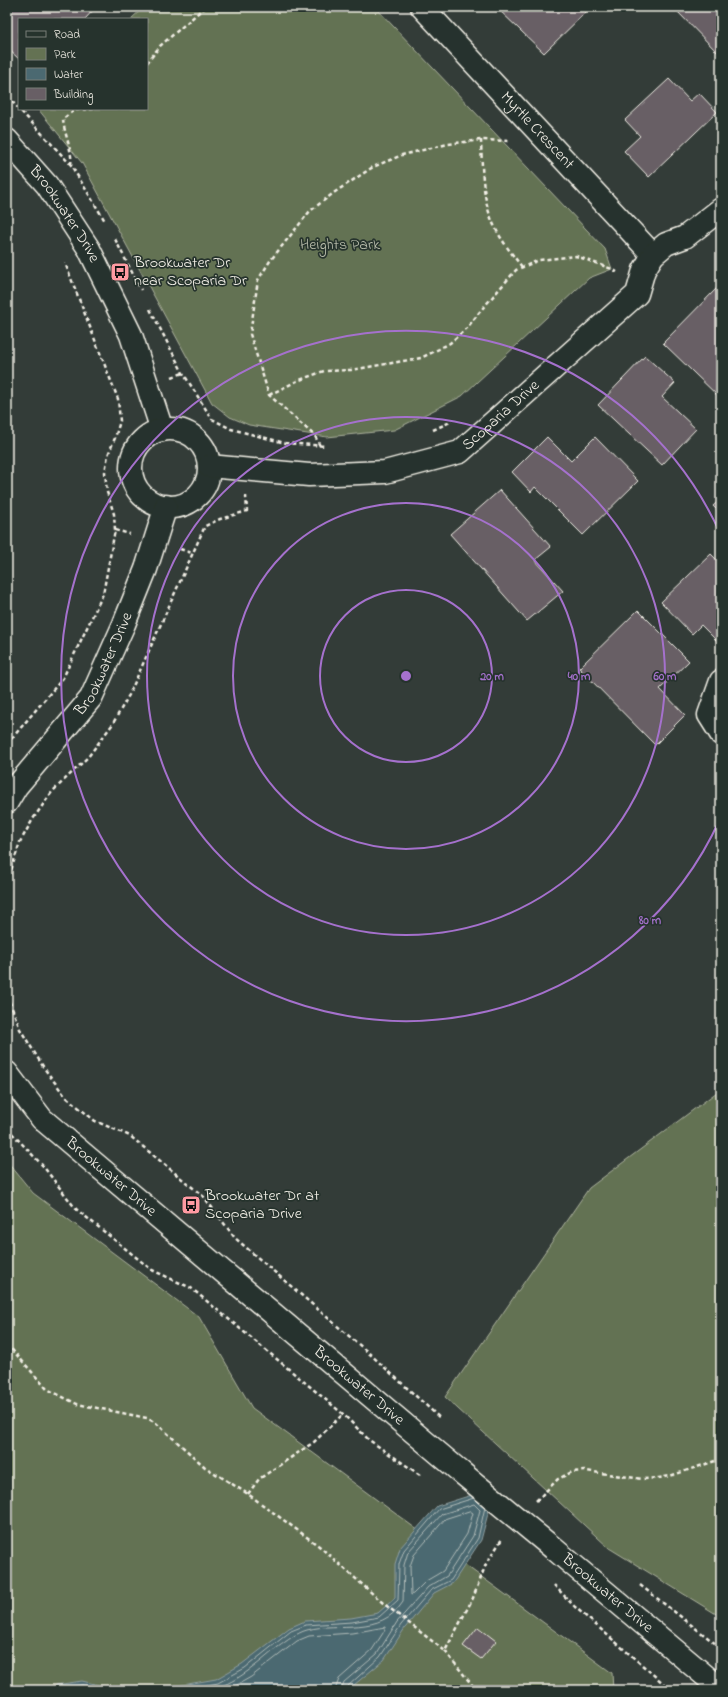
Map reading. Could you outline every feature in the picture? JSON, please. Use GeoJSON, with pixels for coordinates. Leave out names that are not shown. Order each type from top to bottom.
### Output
{"type":"FeatureCollection","features":[{"type":"Feature","properties":{"kind":"street","name":"Myrtle Crescent"},"geometry":{"type":"LineString","coordinates":[[422,7],[647,249]]}},
{"type":"Feature","properties":{"kind":"street","name":"Brookwater Drive"},"geometry":{"type":"LineString","coordinates":[[7,140],[47,185],[89,249],[131,335],[162,430]]}},
{"type":"Feature","properties":{"kind":"street","name":"Scoparia Drive"},"geometry":{"type":"LineString","coordinates":[[209,466],[309,475],[385,472],[460,452],[637,294],[644,270],[647,249],[685,237],[721,209]]}},
{"type":"Feature","properties":{"kind":"street"},"geometry":{"type":"LineString","coordinates":[[174,429],[186,432],[196,439],[203,448],[209,466],[208,475],[199,493],[189,501],[178,506],[166,506],[148,500],[135,487],[131,475],[131,463],[134,451],[141,441],[151,434],[162,430],[174,429]]}},
{"type":"Feature","properties":{"kind":"street","name":"Brookwater Drive"},"geometry":{"type":"LineString","coordinates":[[7,802],[16,787],[91,698],[146,569],[166,506]]}},
{"type":"Feature","properties":{"kind":"street"},"geometry":{"type":"LineString","coordinates":[[721,681],[709,715],[721,734]]}},
{"type":"Feature","properties":{"kind":"street","name":"Brookwater Drive"},"geometry":{"type":"LineString","coordinates":[[7,1073],[42,1119],[721,1689]]}},
{"type":"Feature","properties":{"kind":"path"},"geometry":{"type":"LineString","coordinates":[[148,62],[160,46],[205,7]]}},
{"type":"Feature","properties":{"kind":"path"},"geometry":{"type":"LineString","coordinates":[[7,96],[18,108]]}},
{"type":"Feature","properties":{"kind":"path"},"geometry":{"type":"LineString","coordinates":[[20,110],[71,166],[107,225]]}},
{"type":"Feature","properties":{"kind":"path"},"geometry":{"type":"LineString","coordinates":[[71,166],[72,159],[64,129],[63,119],[74,110]]}},
{"type":"Feature","properties":{"kind":"path"},"geometry":{"type":"LineString","coordinates":[[321,446],[315,436],[269,395],[250,334],[258,280],[270,261],[288,236],[310,211],[335,192],[373,167],[402,155],[448,144],[481,140],[510,141],[528,144],[540,134]]}},
{"type":"Feature","properties":{"kind":"path"},"geometry":{"type":"LineString","coordinates":[[481,140],[485,191],[493,224],[506,246],[522,267]]}},
{"type":"Feature","properties":{"kind":"path"},"geometry":{"type":"LineString","coordinates":[[111,232],[119,245],[141,292]]}},
{"type":"Feature","properties":{"kind":"path"},"geometry":{"type":"LineString","coordinates":[[612,278],[617,272],[647,249]]}},
{"type":"Feature","properties":{"kind":"path"},"geometry":{"type":"LineString","coordinates":[[269,395],[297,381],[324,371],[351,370],[421,358],[450,343],[467,328],[516,270],[539,260],[576,256],[617,272]]}},
{"type":"Feature","properties":{"kind":"path"},"geometry":{"type":"LineString","coordinates":[[7,744],[64,678],[103,594],[115,530],[114,514],[106,492],[105,472],[108,455],[120,421],[118,399],[64,263]]}},
{"type":"Feature","properties":{"kind":"path"},"geometry":{"type":"LineString","coordinates":[[148,305],[183,373],[212,418],[231,429],[285,443],[328,446]]}},
{"type":"Feature","properties":{"kind":"path"},"geometry":{"type":"LineString","coordinates":[[432,431],[452,422],[457,418]]}},
{"type":"Feature","properties":{"kind":"path"},"geometry":{"type":"LineString","coordinates":[[7,995],[20,1029],[44,1068],[65,1096],[95,1121],[130,1136],[204,1197],[235,1238],[371,1355],[447,1424]]}},
{"type":"Feature","properties":{"kind":"path"},"geometry":{"type":"LineString","coordinates":[[7,1128],[43,1166],[76,1209],[152,1270],[191,1288],[343,1414],[369,1440],[426,1478]]}},
{"type":"Feature","properties":{"kind":"path"},"geometry":{"type":"LineString","coordinates":[[7,1344],[47,1389],[77,1404],[147,1418],[156,1423],[205,1467],[248,1494],[318,1546],[383,1603],[430,1641]]}},
{"type":"Feature","properties":{"kind":"path"},"geometry":{"type":"LineString","coordinates":[[248,1494],[259,1479],[314,1442],[343,1414]]}},
{"type":"Feature","properties":{"kind":"path"},"geometry":{"type":"LineString","coordinates":[[550,1581],[574,1607],[671,1690]]}},
{"type":"Feature","properties":{"kind":"path"},"geometry":{"type":"LineString","coordinates":[[445,1652],[476,1690]]}},
{"type":"Feature","properties":{"kind":"green space","name":"Heights Park"},"geometry":{"type":"Polygon","coordinates":[[[144,7],[375,7],[605,249],[612,269],[589,278],[462,396],[394,430],[327,437],[249,425],[230,417],[212,403],[82,163],[39,110],[148,110],[148,18],[132,18],[144,7]]]}},
{"type":"Feature","properties":{"kind":"green space"},"geometry":{"type":"Polygon","coordinates":[[[721,1089],[721,1617],[609,1548],[445,1397],[589,1188],[721,1089]]]}},
{"type":"Feature","properties":{"kind":"green space"},"geometry":{"type":"Polygon","coordinates":[[[7,1161],[33,1193],[199,1317],[252,1408],[612,1673],[613,1690],[7,1690],[7,1161]]]}},
{"type":"Feature","properties":{"kind":"water"},"geometry":{"type":"Polygon","coordinates":[[[475,1494],[490,1506],[481,1540],[453,1583],[434,1593],[405,1628],[384,1660],[348,1690],[126,1690],[160,1689],[216,1679],[242,1664],[289,1628],[305,1621],[351,1618],[378,1613],[395,1598],[395,1564],[400,1548],[437,1506],[475,1494]]]}},
{"type":"Feature","properties":{"kind":"water"},"geometry":{"type":"Polygon","coordinates":[[[82,1681],[119,1690],[54,1690],[56,1685],[82,1681]]]}},
{"type":"Feature","properties":{"kind":"building"},"geometry":{"type":"Polygon","coordinates":[[[7,7],[96,7],[86,18],[18,18],[18,58],[7,48],[7,7]]]}},
{"type":"Feature","properties":{"kind":"building"},"geometry":{"type":"Polygon","coordinates":[[[496,7],[591,7],[544,53],[496,7]]]}},
{"type":"Feature","properties":{"kind":"building"},"geometry":{"type":"Polygon","coordinates":[[[673,7],[721,7],[721,56],[673,7]]]}},
{"type":"Feature","properties":{"kind":"building"},"geometry":{"type":"Polygon","coordinates":[[[669,79],[690,101],[699,93],[717,112],[649,177],[624,151],[640,136],[625,120],[669,79]]]}},
{"type":"Feature","properties":{"kind":"building"},"geometry":{"type":"Polygon","coordinates":[[[718,287],[721,290],[721,399],[663,343],[718,287]]]}},
{"type":"Feature","properties":{"kind":"building"},"geometry":{"type":"Polygon","coordinates":[[[645,356],[675,383],[662,397],[696,429],[662,465],[598,405],[645,356]]]}},
{"type":"Feature","properties":{"kind":"building"},"geometry":{"type":"Polygon","coordinates":[[[547,437],[571,461],[595,437],[638,481],[583,535],[535,487],[531,492],[512,472],[547,437]]]}},
{"type":"Feature","properties":{"kind":"building"},"geometry":{"type":"Polygon","coordinates":[[[500,490],[551,547],[535,560],[563,591],[527,621],[450,534],[500,490]]]}},
{"type":"Feature","properties":{"kind":"building"},"geometry":{"type":"Polygon","coordinates":[[[721,499],[721,514],[713,506],[721,499]]]}},
{"type":"Feature","properties":{"kind":"building"},"geometry":{"type":"Polygon","coordinates":[[[711,554],[721,564],[721,637],[717,641],[701,625],[692,634],[661,602],[711,554]]]}},
{"type":"Feature","properties":{"kind":"building"},"geometry":{"type":"Polygon","coordinates":[[[638,610],[689,661],[660,689],[685,715],[655,745],[579,668],[638,610]]]}},
{"type":"Feature","properties":{"kind":"building"},"geometry":{"type":"Polygon","coordinates":[[[478,1627],[496,1641],[481,1659],[463,1646],[478,1627]]]}},
{"type":"Feature","properties":{"kind":"place","name":"Brookwater Dr near Scoparia Dr"},"geometry":{"type":"Point","coordinates":[120,272]}},
{"type":"Feature","properties":{"kind":"place","name":"Brookwater Dr at Scoparia Drive"},"geometry":{"type":"Point","coordinates":[191,1205]}}]}
